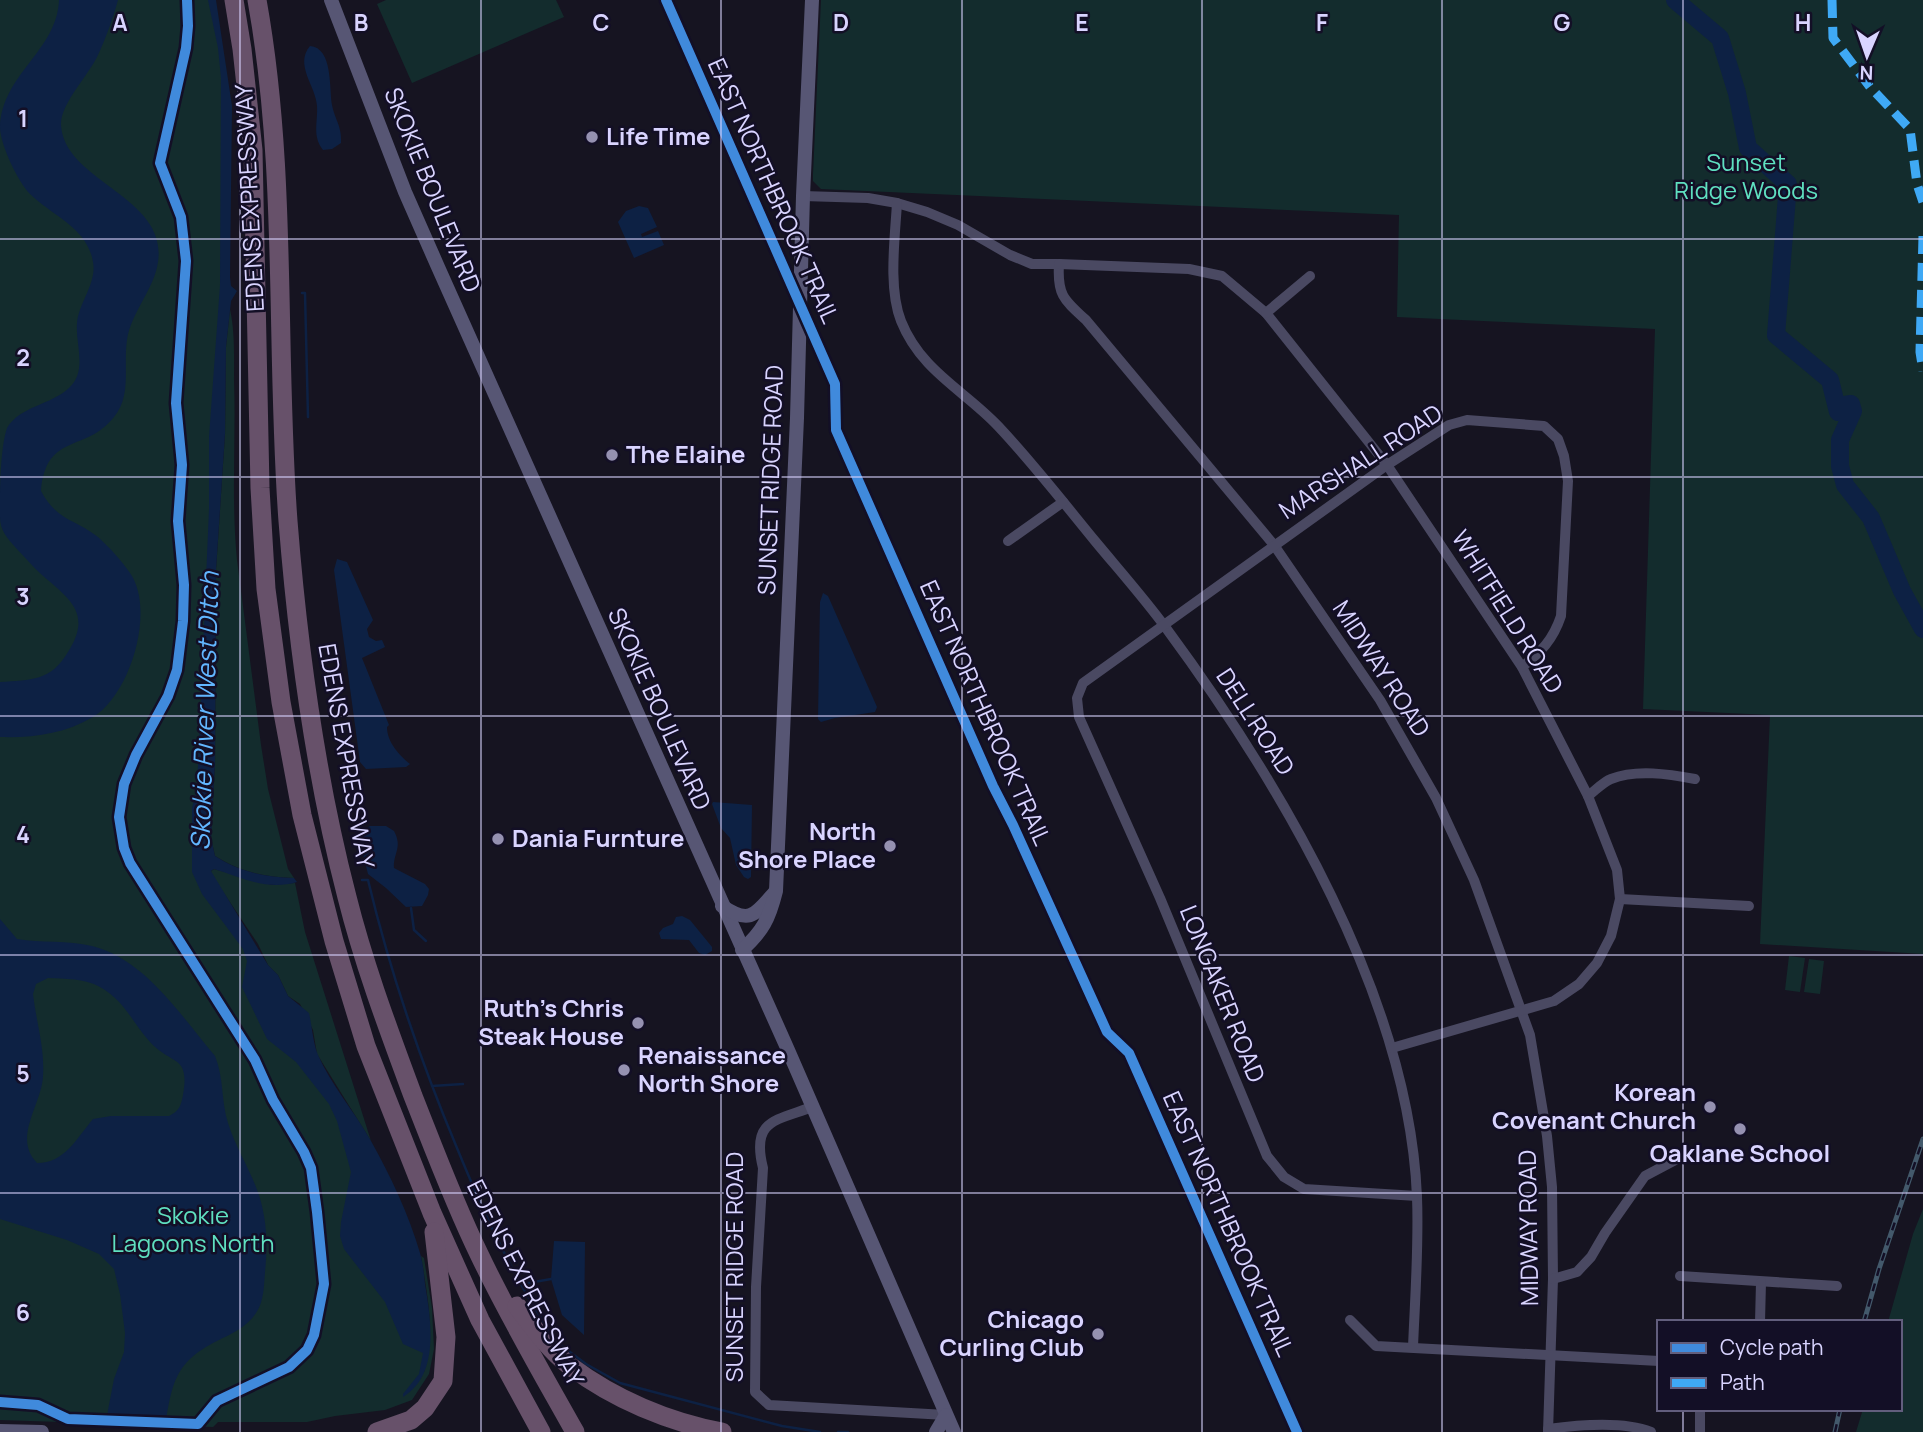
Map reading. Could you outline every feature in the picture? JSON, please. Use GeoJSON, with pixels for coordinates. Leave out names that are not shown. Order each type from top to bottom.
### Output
{"type":"FeatureCollection","features":[{"type":"Feature","properties":{"kind":"highway","name":"EDENS EXPRESSWAY"},"geometry":{"type":"LineString","coordinates":[[234,0],[253,150],[260,488],[266,589],[281,702],[302,815],[334,941],[366,1046],[432,1213],[480,1320],[541,1432]]}},
{"type":"Feature","properties":{"kind":"highway","name":"EDENS EXPRESSWAY"},"geometry":{"type":"LineString","coordinates":[[257,0],[273,121],[280,218],[282,402],[288,520],[307,704],[324,795],[347,898],[381,1008],[445,1178],[479,1254],[575,1432]]}},
{"type":"Feature","properties":{"kind":"highway"},"geometry":{"type":"LineString","coordinates":[[377,1432],[411,1420],[425,1408],[443,1381],[446,1337],[432,1213]]}},
{"type":"Feature","properties":{"kind":"highway"},"geometry":{"type":"LineString","coordinates":[[479,1254],[538,1333],[570,1365],[626,1400],[688,1426],[722,1432]]}},
{"type":"Feature","properties":{"kind":"main road","name":"SKOKIE BOULEVARD"},"geometry":{"type":"LineString","coordinates":[[331,0],[405,192],[954,1432]]}},
{"type":"Feature","properties":{"kind":"main road","name":"SUNSET RIDGE ROAD"},"geometry":{"type":"LineString","coordinates":[[741,950],[759,934],[770,914],[776,891],[812,0]]}},
{"type":"Feature","properties":{"kind":"main road"},"geometry":{"type":"LineString","coordinates":[[722,906],[740,917],[751,915],[776,891]]}},
{"type":"Feature","properties":{"kind":"main road"},"geometry":{"type":"LineString","coordinates":[[936,1432],[946,1415]]}},
{"type":"Feature","properties":{"kind":"main road"},"geometry":{"type":"LineString","coordinates":[[0,1431],[42,1432]]}},
{"type":"Feature","properties":{"kind":"street"},"geometry":{"type":"LineString","coordinates":[[803,196],[868,198],[897,203],[958,225],[1010,255],[1032,264],[1059,264]]}},
{"type":"Feature","properties":{"kind":"street","name":"DELL ROAD"},"geometry":{"type":"LineString","coordinates":[[897,203],[894,262],[901,320],[931,369],[996,424],[1164,626],[1230,719],[1286,810],[1336,906],[1392,1048],[1409,1130],[1417,1196],[1413,1348]]}},
{"type":"Feature","properties":{"kind":"street","name":"WHITFIELD ROAD"},"geometry":{"type":"LineString","coordinates":[[1059,264],[1189,269],[1222,276],[1266,313],[1387,465],[1522,667],[1588,796],[1617,870],[1619,899],[1611,936],[1597,963],[1579,984],[1554,1001],[1392,1048]]}},
{"type":"Feature","properties":{"kind":"street","name":"MIDWAY ROAD"},"geometry":{"type":"LineString","coordinates":[[1059,264],[1058,285],[1064,300],[1086,320],[1275,545],[1380,699],[1436,798],[1474,880],[1530,1035],[1547,1136],[1552,1187],[1553,1279],[1548,1431]]}},
{"type":"Feature","properties":{"kind":"street"},"geometry":{"type":"LineString","coordinates":[[1266,313],[1310,276]]}},
{"type":"Feature","properties":{"kind":"street","name":"MARSHALL ROAD"},"geometry":{"type":"LineString","coordinates":[[1077,698],[1083,683],[1387,465],[1449,425],[1467,420],[1544,426],[1558,439],[1564,456],[1568,481],[1561,616],[1555,635],[1544,650],[1522,667]]}},
{"type":"Feature","properties":{"kind":"street"},"geometry":{"type":"LineString","coordinates":[[1008,541],[1063,502]]}},
{"type":"Feature","properties":{"kind":"street","name":"LONGAKER ROAD"},"geometry":{"type":"LineString","coordinates":[[1077,698],[1079,717],[1160,898],[1267,1156],[1284,1177],[1304,1189],[1417,1196]]}},
{"type":"Feature","properties":{"kind":"street"},"geometry":{"type":"LineString","coordinates":[[1588,796],[1610,779],[1664,773],[1695,779]]}},
{"type":"Feature","properties":{"kind":"street"},"geometry":{"type":"LineString","coordinates":[[1619,899],[1749,906]]}},
{"type":"Feature","properties":{"kind":"street","name":"SUNSET RIDGE ROAD"},"geometry":{"type":"LineString","coordinates":[[812,1107],[770,1122],[759,1138],[758,1152],[762,1168],[756,1287],[755,1392],[769,1405],[946,1415]]}},
{"type":"Feature","properties":{"kind":"street"},"geometry":{"type":"LineString","coordinates":[[1553,1279],[1577,1272],[1591,1257],[1645,1176],[1679,1158]]}},
{"type":"Feature","properties":{"kind":"street"},"geometry":{"type":"LineString","coordinates":[[1680,1276],[1837,1286]]}},
{"type":"Feature","properties":{"kind":"street"},"geometry":{"type":"LineString","coordinates":[[1760,1320],[1761,1282]]}},
{"type":"Feature","properties":{"kind":"street"},"geometry":{"type":"LineString","coordinates":[[1350,1320],[1376,1346],[1657,1361]]}},
{"type":"Feature","properties":{"kind":"street"},"geometry":{"type":"LineString","coordinates":[[1700,1411],[1700,1432]]}},
{"type":"Feature","properties":{"kind":"street"},"geometry":{"type":"LineString","coordinates":[[1548,1431],[1573,1425],[1641,1428],[1651,1432]]}},
{"type":"Feature","properties":{"kind":"green space","name":"Skokie Lagoons North"},"geometry":{"type":"Polygon","coordinates":[[[0,0],[212,0],[223,68],[226,153],[198,851],[418,1253],[424,1372],[430,1329],[421,1256],[424,1258],[432,1308],[434,1349],[429,1374],[412,1400],[385,1410],[307,1422],[218,1422],[213,1427],[0,1420],[0,0]]]}},
{"type":"Feature","properties":{"kind":"green space"},"geometry":{"type":"Polygon","coordinates":[[[386,0],[556,0],[564,17],[412,83],[377,4],[386,0]]]}},
{"type":"Feature","properties":{"kind":"green space","name":"Sunset Ridge Woods"},"geometry":{"type":"Polygon","coordinates":[[[821,0],[1923,0],[1923,954],[1760,944],[1770,715],[1643,709],[1655,329],[1397,317],[1399,215],[821,189],[813,181],[813,174],[821,0]]]}},
{"type":"Feature","properties":{"kind":"green space"},"geometry":{"type":"Polygon","coordinates":[[[230,309],[234,344],[237,560],[268,789],[288,869],[294,878],[253,873],[234,866],[215,856],[211,838],[215,763],[216,570],[230,309]]]}},
{"type":"Feature","properties":{"kind":"green space"},"geometry":{"type":"Polygon","coordinates":[[[214,869],[272,885],[295,883],[305,932],[371,1141],[317,1054],[313,1030],[300,1004],[288,996],[278,975],[268,965],[258,944],[213,877],[211,871],[214,869]]]}},
{"type":"Feature","properties":{"kind":"green space"},"geometry":{"type":"Polygon","coordinates":[[[1789,956],[1805,958],[1800,992],[1785,990],[1789,956]]]}},
{"type":"Feature","properties":{"kind":"green space"},"geometry":{"type":"Polygon","coordinates":[[[1809,959],[1824,961],[1820,994],[1804,992],[1809,959]]]}},
{"type":"Feature","properties":{"kind":"green space"},"geometry":{"type":"Polygon","coordinates":[[[1923,1209],[1923,1432],[1856,1432],[1862,1411],[1902,1411],[1902,1320],[1889,1320],[1913,1234],[1923,1209]]]}},
{"type":"Feature","properties":{"kind":"water"},"geometry":{"type":"Polygon","coordinates":[[[59,0],[118,0],[98,55],[65,108],[61,125],[66,145],[79,161],[147,221],[157,240],[158,262],[152,282],[129,330],[125,390],[120,408],[103,428],[59,451],[44,472],[41,491],[53,508],[98,537],[127,568],[137,589],[139,629],[128,672],[106,706],[93,717],[48,734],[0,737],[0,682],[31,679],[55,669],[68,652],[78,627],[75,609],[69,600],[35,569],[10,541],[0,522],[0,483],[7,428],[28,410],[62,394],[75,381],[79,365],[78,315],[94,270],[90,250],[84,240],[68,223],[30,194],[20,181],[10,162],[0,127],[3,108],[10,92],[49,34],[56,18],[59,0]]]}},
{"type":"Feature","properties":{"kind":"water","name":"Skokie River West Ditch"},"geometry":{"type":"Polygon","coordinates":[[[208,0],[216,0],[232,106],[230,277],[231,286],[237,291],[231,301],[226,347],[225,434],[216,570],[215,763],[211,838],[215,856],[224,861],[253,873],[294,878],[297,882],[265,884],[214,869],[211,871],[268,965],[278,975],[288,996],[309,1013],[318,1055],[365,1130],[410,1224],[423,1265],[430,1346],[423,1375],[415,1387],[403,1397],[419,1374],[423,1353],[403,1344],[385,1302],[344,1249],[340,1236],[341,1222],[351,1172],[337,1121],[329,1104],[296,1062],[267,1039],[242,987],[247,961],[243,949],[202,894],[192,872],[192,808],[197,789],[209,509],[209,437],[220,285],[221,78],[208,0]]]}},
{"type":"Feature","properties":{"kind":"water"},"geometry":{"type":"Polygon","coordinates":[[[310,46],[323,54],[328,69],[332,105],[341,137],[341,143],[332,149],[323,150],[318,139],[316,98],[304,61],[310,46]]]}},
{"type":"Feature","properties":{"kind":"water"},"geometry":{"type":"Polygon","coordinates":[[[639,206],[648,208],[657,227],[641,234],[642,237],[658,231],[664,245],[634,258],[618,222],[626,211],[639,206]]]}},
{"type":"Feature","properties":{"kind":"water"},"geometry":{"type":"Polygon","coordinates":[[[337,559],[347,562],[373,620],[367,629],[369,637],[376,641],[382,640],[385,647],[362,658],[389,725],[387,727],[391,743],[410,764],[406,767],[366,769],[360,762],[334,570],[337,559]]]}},
{"type":"Feature","properties":{"kind":"water"},"geometry":{"type":"Polygon","coordinates":[[[823,593],[828,596],[877,707],[875,712],[821,722],[818,719],[820,602],[823,593]]]}},
{"type":"Feature","properties":{"kind":"water"},"geometry":{"type":"Polygon","coordinates":[[[713,802],[752,805],[751,877],[748,879],[736,865],[730,838],[721,828],[713,802]]]}},
{"type":"Feature","properties":{"kind":"water"},"geometry":{"type":"Polygon","coordinates":[[[370,826],[386,826],[394,831],[398,846],[394,868],[425,884],[429,889],[422,906],[406,907],[368,874],[359,839],[361,831],[370,826]]]}},
{"type":"Feature","properties":{"kind":"water"},"geometry":{"type":"Polygon","coordinates":[[[682,916],[690,920],[712,947],[712,951],[705,955],[699,953],[689,940],[661,939],[659,933],[663,928],[673,924],[676,917],[682,916]]]}},
{"type":"Feature","properties":{"kind":"water"},"geometry":{"type":"Polygon","coordinates":[[[0,919],[17,939],[92,946],[129,963],[161,991],[215,1056],[228,1123],[256,1187],[264,1219],[266,1261],[261,1304],[243,1326],[202,1349],[183,1368],[172,1389],[164,1432],[106,1432],[114,1379],[124,1352],[125,1333],[114,1269],[99,1254],[67,1240],[0,1219],[0,919]],[[48,978],[36,984],[33,994],[42,1045],[43,1076],[30,1121],[27,1143],[37,1163],[47,1162],[63,1154],[93,1119],[111,1116],[169,1116],[180,1105],[184,1082],[184,1073],[177,1062],[150,1042],[122,1005],[109,993],[88,982],[48,978]]]}},
{"type":"Feature","properties":{"kind":"water"},"geometry":{"type":"Polygon","coordinates":[[[554,1241],[585,1242],[584,1335],[562,1315],[551,1279],[554,1241]]]}},
{"type":"Feature","properties":{"kind":"pier"},"geometry":{"type":"Polygon","coordinates":[[[104,1417],[170,1420],[167,1432],[103,1432],[104,1417]]]}},
{"type":"Feature","properties":{"kind":"waterway"},"geometry":{"type":"LineString","coordinates":[[1675,0],[1720,38],[1737,93],[1748,148],[1788,184],[1776,335],[1830,380],[1838,412],[1845,405],[1851,404],[1853,411],[1840,440],[1840,466],[1845,485],[1871,518],[1902,591],[1923,629]]}},
{"type":"Feature","properties":{"kind":"waterway"},"geometry":{"type":"LineString","coordinates":[[302,293],[305,293],[308,417]]}},
{"type":"Feature","properties":{"kind":"waterway"},"geometry":{"type":"LineString","coordinates":[[362,880],[368,880],[407,1015],[467,1173],[513,1269],[554,1338]]}},
{"type":"Feature","properties":{"kind":"waterway"},"geometry":{"type":"LineString","coordinates":[[411,908],[414,930],[426,941]]}},
{"type":"Feature","properties":{"kind":"waterway"},"geometry":{"type":"LineString","coordinates":[[432,1086],[463,1084]]}},
{"type":"Feature","properties":{"kind":"waterway"},"geometry":{"type":"LineString","coordinates":[[523,1284],[551,1279]]}},
{"type":"Feature","properties":{"kind":"waterway"},"geometry":{"type":"LineString","coordinates":[[558,1343],[586,1364],[620,1383],[782,1426],[820,1432]]}},
{"type":"Feature","properties":{"kind":"waterway"},"geometry":{"type":"LineString","coordinates":[[838,1432],[848,1432]]}},
{"type":"Feature","properties":{"kind":"railway"},"geometry":{"type":"LineString","coordinates":[[1865,1320],[1923,1139]]}},
{"type":"Feature","properties":{"kind":"railway"},"geometry":{"type":"LineString","coordinates":[[1835,1432],[1840,1411]]}},
{"type":"Feature","properties":{"kind":"marked path"},"geometry":{"type":"LineString","coordinates":[[1832,0],[1833,38],[1870,87],[1910,129],[1917,184],[1923,202]]}},
{"type":"Feature","properties":{"kind":"marked path"},"geometry":{"type":"LineString","coordinates":[[1923,236],[1920,352],[1923,371]]}},
{"type":"Feature","properties":{"kind":"cycle path"},"geometry":{"type":"LineString","coordinates":[[0,1402],[38,1405],[68,1419],[198,1424],[217,1401],[289,1367],[307,1350],[314,1335],[324,1284],[311,1168],[304,1152],[273,1100],[255,1060],[130,863],[124,848],[119,817],[124,784],[136,755],[168,696],[177,670],[183,621],[184,585],[178,521],[182,465],[176,403],[186,261],[181,217],[160,163],[186,48],[187,0]]}},
{"type":"Feature","properties":{"kind":"cycle path","name":"EAST NORTHBROOK TRAIL"},"geometry":{"type":"LineString","coordinates":[[666,0],[835,384],[836,430],[993,786],[1107,1032],[1129,1053],[1297,1432]]}},
{"type":"Feature","properties":{"kind":"place","name":"Life Time"},"geometry":{"type":"Point","coordinates":[592,137]}},
{"type":"Feature","properties":{"kind":"place","name":"The Elaine"},"geometry":{"type":"Point","coordinates":[612,455]}},
{"type":"Feature","properties":{"kind":"place","name":"Dania Furnture"},"geometry":{"type":"Point","coordinates":[498,839]}},
{"type":"Feature","properties":{"kind":"place","name":"North Shore Place"},"geometry":{"type":"Point","coordinates":[890,846]}},
{"type":"Feature","properties":{"kind":"place","name":"Ruth's Chris Steak House"},"geometry":{"type":"Point","coordinates":[638,1023]}},
{"type":"Feature","properties":{"kind":"place","name":"Renaissance North Shore"},"geometry":{"type":"Point","coordinates":[624,1070]}},
{"type":"Feature","properties":{"kind":"place","name":"Korean Covenant Church"},"geometry":{"type":"Point","coordinates":[1710,1107]}},
{"type":"Feature","properties":{"kind":"place","name":"Oaklane School"},"geometry":{"type":"Point","coordinates":[1740,1129]}},
{"type":"Feature","properties":{"kind":"place","name":"Chicago Curling Club"},"geometry":{"type":"Point","coordinates":[1098,1334]}}]}
